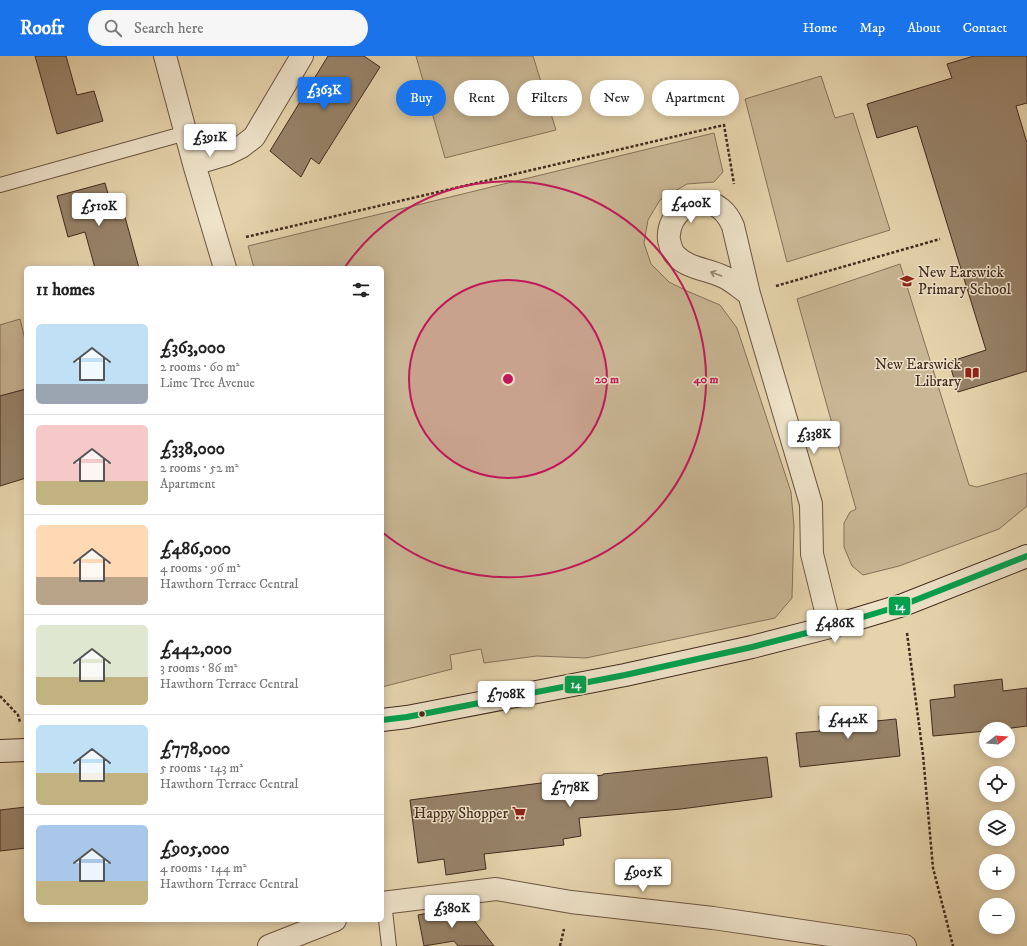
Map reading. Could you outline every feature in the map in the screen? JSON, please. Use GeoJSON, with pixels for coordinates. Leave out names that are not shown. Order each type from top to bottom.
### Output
{"type":"FeatureCollection","features":[{"type":"Feature","properties":{"kind":"street"},"geometry":{"type":"LineString","coordinates":[[165,56],[194,164],[225,266]]}},
{"type":"Feature","properties":{"kind":"street"},"geometry":{"type":"LineString","coordinates":[[194,164],[227,154],[241,147],[254,137],[302,56]]}},
{"type":"Feature","properties":{"kind":"street"},"geometry":{"type":"LineString","coordinates":[[749,294],[724,277],[684,263],[675,255],[670,245],[669,233],[672,222],[678,212],[687,205],[698,202],[709,203],[720,208],[728,216],[733,226],[749,294],[811,504],[812,554],[830,628]]}},
{"type":"Feature","properties":{"kind":"street"},"geometry":{"type":"LineString","coordinates":[[384,720],[407,717],[626,675],[830,628],[903,605],[1027,556]]}},
{"type":"Feature","properties":{"kind":"street"},"geometry":{"type":"LineString","coordinates":[[0,751],[24,750]]}},
{"type":"Feature","properties":{"kind":"street"},"geometry":{"type":"LineString","coordinates":[[384,903],[496,889],[571,902],[713,918],[905,946]]}},
{"type":"Feature","properties":{"kind":"street"},"geometry":{"type":"LineString","coordinates":[[269,946],[330,922]]}},
{"type":"Feature","properties":{"kind":"lane"},"geometry":{"type":"LineString","coordinates":[[0,185],[186,133]]}},
{"type":"Feature","properties":{"kind":"lane"},"geometry":{"type":"LineString","coordinates":[[384,910],[389,946]]}},
{"type":"Feature","properties":{"kind":"path"},"geometry":{"type":"LineString","coordinates":[[219,244],[724,124],[734,184],[728,216]]}},
{"type":"Feature","properties":{"kind":"path"},"geometry":{"type":"LineString","coordinates":[[749,294],[940,239]]}},
{"type":"Feature","properties":{"kind":"path"},"geometry":{"type":"LineString","coordinates":[[903,605],[923,755],[933,868],[953,946]]}},
{"type":"Feature","properties":{"kind":"path"},"geometry":{"type":"LineString","coordinates":[[0,696],[18,715],[22,727]]}},
{"type":"Feature","properties":{"kind":"shaded area"},"geometry":{"type":"Polygon","coordinates":[[[416,56],[533,56],[540,80],[517,80],[517,116],[552,116],[556,130],[445,158],[433,116],[446,116],[446,80],[423,80],[416,56]]]}},
{"type":"Feature","properties":{"kind":"shaded area"},"geometry":{"type":"Polygon","coordinates":[[[821,76],[835,118],[853,113],[890,230],[787,262],[745,99],[821,76]]]}},
{"type":"Feature","properties":{"kind":"shaded area"},"geometry":{"type":"Polygon","coordinates":[[[714,133],[723,172],[714,182],[687,184],[660,200],[648,220],[644,243],[651,264],[669,282],[720,305],[737,328],[791,492],[794,526],[792,598],[775,618],[586,658],[537,656],[484,663],[481,649],[450,655],[452,669],[384,686],[384,266],[253,266],[248,246],[714,133]]]}},
{"type":"Feature","properties":{"kind":"shaded area"},"geometry":{"type":"Polygon","coordinates":[[[900,264],[969,485],[977,487],[1027,473],[1027,506],[999,529],[899,566],[863,575],[852,566],[844,547],[844,523],[850,512],[856,509],[797,299],[900,264]]]}},
{"type":"Feature","properties":{"kind":"shaded area"},"geometry":{"type":"Polygon","coordinates":[[[20,319],[24,336],[24,390],[0,396],[0,325],[20,319]]]}},
{"type":"Feature","properties":{"kind":"building"},"geometry":{"type":"Polygon","coordinates":[[[35,56],[66,56],[77,95],[94,91],[103,121],[57,134],[35,56]]]}},
{"type":"Feature","properties":{"kind":"building"},"geometry":{"type":"Polygon","coordinates":[[[328,56],[364,56],[380,67],[319,164],[311,158],[301,177],[270,151],[328,56]]]}},
{"type":"Feature","properties":{"kind":"building"},"geometry":{"type":"Polygon","coordinates":[[[974,56],[1027,56],[1027,103],[1016,106],[1027,143],[1027,371],[958,392],[949,362],[986,350],[917,126],[877,138],[867,104],[952,78],[947,64],[974,56]]]}},
{"type":"Feature","properties":{"kind":"building"},"geometry":{"type":"Polygon","coordinates":[[[105,183],[115,219],[125,217],[138,266],[94,266],[85,232],[68,237],[57,196],[105,183]]]}},
{"type":"Feature","properties":{"kind":"building"},"geometry":{"type":"Polygon","coordinates":[[[24,390],[24,479],[0,486],[0,396],[24,390]]]}},
{"type":"Feature","properties":{"kind":"building"},"geometry":{"type":"Polygon","coordinates":[[[1002,679],[1003,691],[1027,688],[1027,726],[1015,728],[1015,722],[979,722],[979,732],[933,736],[930,700],[955,697],[954,685],[1002,679]]]}},
{"type":"Feature","properties":{"kind":"building"},"geometry":{"type":"Polygon","coordinates":[[[865,711],[866,722],[896,719],[900,756],[800,767],[796,733],[820,731],[819,716],[865,711]]]}},
{"type":"Feature","properties":{"kind":"building"},"geometry":{"type":"Polygon","coordinates":[[[767,757],[772,797],[681,809],[579,818],[581,836],[563,839],[564,845],[484,854],[486,869],[446,875],[444,859],[418,863],[410,800],[603,774],[767,757]]]}},
{"type":"Feature","properties":{"kind":"building"},"geometry":{"type":"Polygon","coordinates":[[[24,807],[24,848],[0,851],[0,810],[24,807]]]}},
{"type":"Feature","properties":{"kind":"building"},"geometry":{"type":"Polygon","coordinates":[[[463,906],[494,946],[458,946],[454,941],[424,946],[418,915],[463,906]]]}},
{"type":"Feature","properties":{"kind":"transit line","name":"14"},"geometry":{"type":"LineString","coordinates":[[384,720],[407,717],[625,675],[752,647],[830,627],[903,605],[1027,556]]}},
{"type":"Feature","properties":{"kind":"place","name":"New Earswick Primary School"},"geometry":{"type":"Point","coordinates":[907,281]}},
{"type":"Feature","properties":{"kind":"place","name":"New Earswick Library"},"geometry":{"type":"Point","coordinates":[972,373]}},
{"type":"Feature","properties":{"kind":"place","name":"Happy Shopper"},"geometry":{"type":"Point","coordinates":[519,813]}}]}
